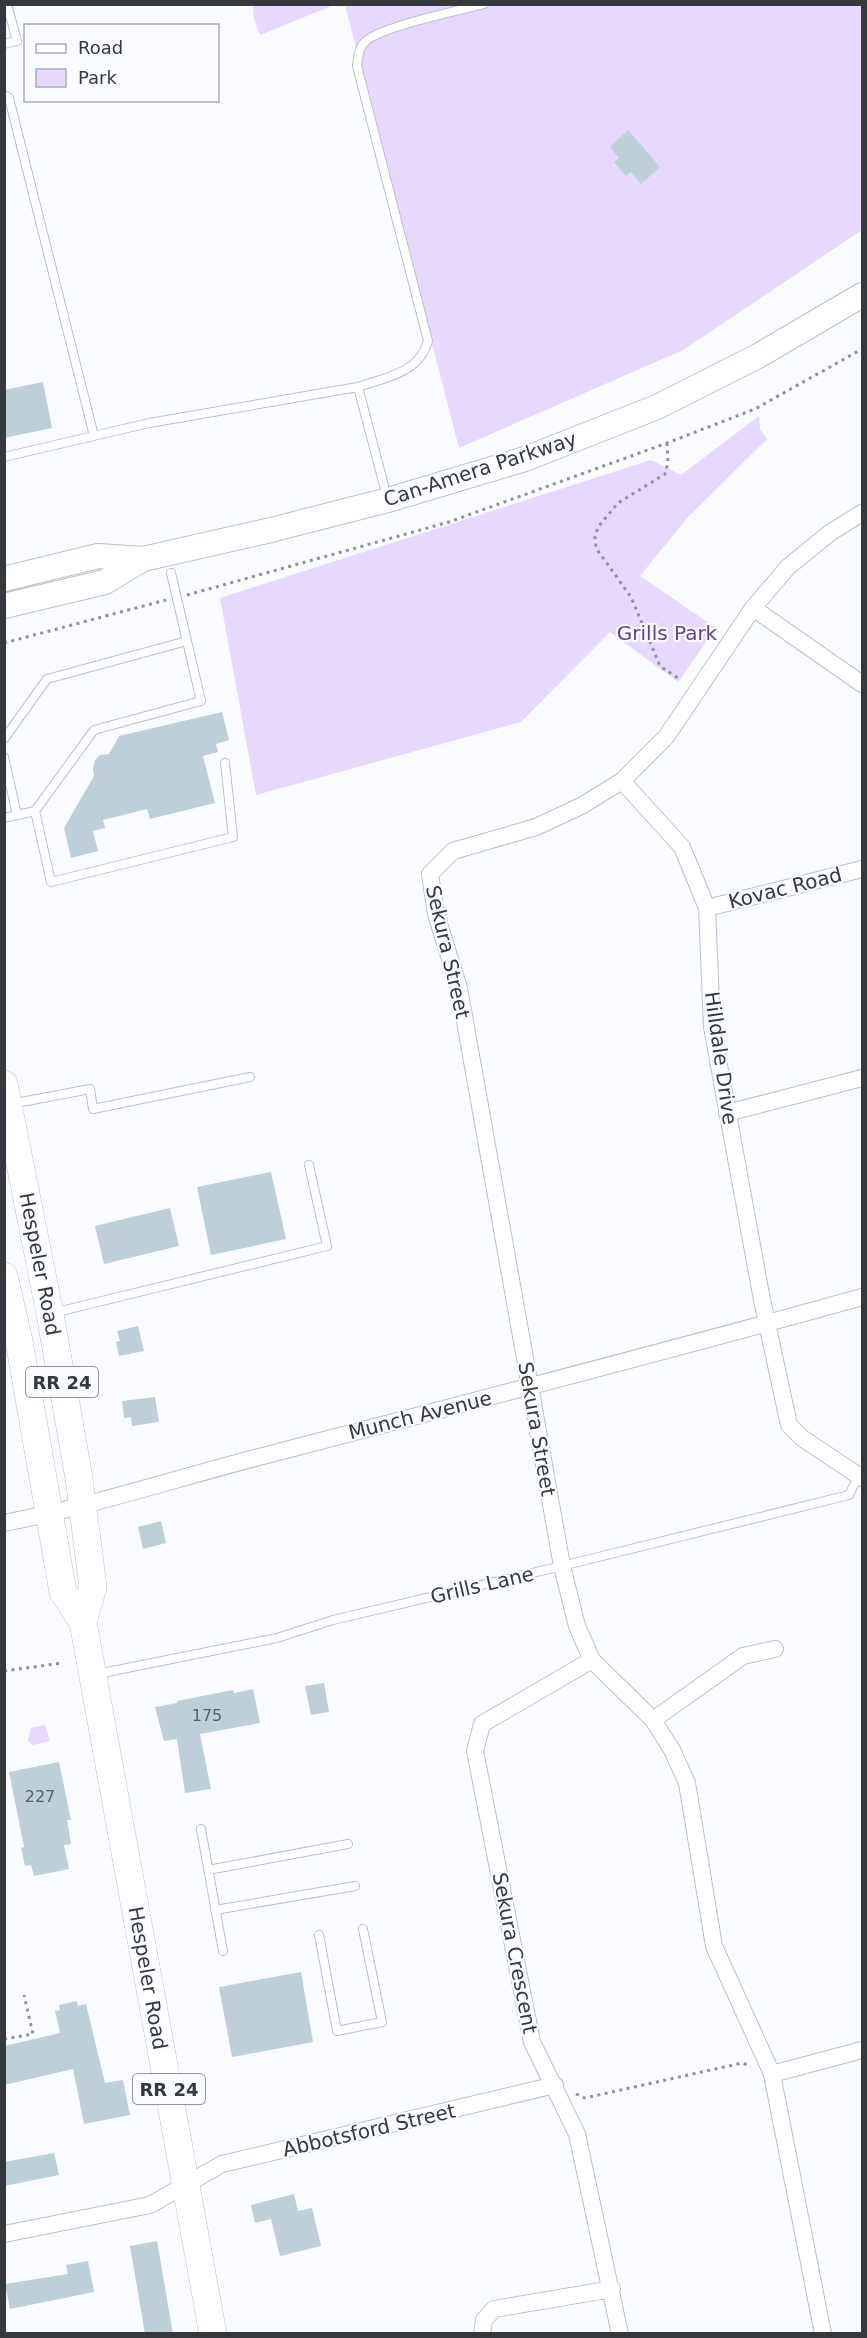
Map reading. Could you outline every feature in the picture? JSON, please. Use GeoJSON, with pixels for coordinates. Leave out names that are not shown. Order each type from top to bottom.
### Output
{"type":"FeatureCollection","features":[{"type":"Feature","properties":{"kind":"main road","name":"Can-Amera Parkway"},"geometry":{"type":"LineString","coordinates":[[4,579],[98,556],[143,559],[271,530],[388,500],[525,459],[657,407],[758,356],[862,295]]}},
{"type":"Feature","properties":{"kind":"main road","name":"Can-Amera Parkway"},"geometry":{"type":"LineString","coordinates":[[4,606],[105,582],[143,559]]}},
{"type":"Feature","properties":{"kind":"main road","name":"Hespeler Road"},"geometry":{"type":"LineString","coordinates":[[6,1098],[50,1314],[82,1505],[93,1587],[83,1622]]}},
{"type":"Feature","properties":{"kind":"main road","name":"Hespeler Road"},"geometry":{"type":"LineString","coordinates":[[4,1276],[19,1341],[63,1592],[83,1622],[213,2334]]}},
{"type":"Feature","properties":{"kind":"street","name":"Sekura Street"},"geometry":{"type":"LineString","coordinates":[[562,1566],[459,988],[436,914],[430,874],[453,851],[536,827],[581,806],[622,782],[666,737],[753,608],[788,567],[831,532],[862,513]]}},
{"type":"Feature","properties":{"kind":"street"},"geometry":{"type":"LineString","coordinates":[[753,608],[862,684]]}},
{"type":"Feature","properties":{"kind":"street","name":"Hilldale Drive"},"geometry":{"type":"LineString","coordinates":[[622,782],[682,847],[707,908],[712,1027],[767,1323],[789,1425],[802,1438],[861,1477]]}},
{"type":"Feature","properties":{"kind":"street","name":"Kovac Road"},"geometry":{"type":"LineString","coordinates":[[707,908],[862,869]]}},
{"type":"Feature","properties":{"kind":"street"},"geometry":{"type":"LineString","coordinates":[[728,1113],[862,1078]]}},
{"type":"Feature","properties":{"kind":"street","name":"Munch Avenue"},"geometry":{"type":"LineString","coordinates":[[4,1523],[82,1505],[530,1387],[862,1297]]}},
{"type":"Feature","properties":{"kind":"street"},"geometry":{"type":"LineString","coordinates":[[562,1566],[577,1626],[592,1660],[653,1720],[672,1750],[687,1783],[714,1946],[772,2074],[823,2334]]}},
{"type":"Feature","properties":{"kind":"street"},"geometry":{"type":"LineString","coordinates":[[653,1720],[743,1656],[775,1649]]}},
{"type":"Feature","properties":{"kind":"street","name":"Sekura Crescent"},"geometry":{"type":"LineString","coordinates":[[592,1660],[482,1724],[475,1751],[532,2042],[577,2134],[620,2334]]}},
{"type":"Feature","properties":{"kind":"street"},"geometry":{"type":"LineString","coordinates":[[772,2074],[862,2050]]}},
{"type":"Feature","properties":{"kind":"street","name":"Abbotsford Street"},"geometry":{"type":"LineString","coordinates":[[4,2234],[150,2205],[222,2164],[555,2085]]}},
{"type":"Feature","properties":{"kind":"street"},"geometry":{"type":"LineString","coordinates":[[482,2334],[484,2320],[495,2309],[612,2289]]}},
{"type":"Feature","properties":{"kind":"lane"},"geometry":{"type":"LineString","coordinates":[[4,44],[16,41],[8,4]]}},
{"type":"Feature","properties":{"kind":"lane"},"geometry":{"type":"LineString","coordinates":[[4,457],[149,423],[358,387],[412,367],[425,354],[428,341],[357,66],[358,53],[365,41],[381,32],[484,4]]}},
{"type":"Feature","properties":{"kind":"lane"},"geometry":{"type":"LineString","coordinates":[[4,95],[9,98],[94,436]]}},
{"type":"Feature","properties":{"kind":"lane"},"geometry":{"type":"LineString","coordinates":[[358,387],[388,500]]}},
{"type":"Feature","properties":{"kind":"lane"},"geometry":{"type":"LineString","coordinates":[[4,818],[35,812],[94,730],[201,701],[171,573]]}},
{"type":"Feature","properties":{"kind":"lane"},"geometry":{"type":"LineString","coordinates":[[4,739],[48,679],[187,641]]}},
{"type":"Feature","properties":{"kind":"lane"},"geometry":{"type":"LineString","coordinates":[[4,757],[17,815]]}},
{"type":"Feature","properties":{"kind":"lane"},"geometry":{"type":"LineString","coordinates":[[35,812],[51,882],[233,837],[225,763]]}},
{"type":"Feature","properties":{"kind":"lane"},"geometry":{"type":"LineString","coordinates":[[6,1098],[90,1089],[93,1109],[250,1077]]}},
{"type":"Feature","properties":{"kind":"lane"},"geometry":{"type":"LineString","coordinates":[[50,1314],[327,1246],[309,1165]]}},
{"type":"Feature","properties":{"kind":"lane","name":"Grills Lane"},"geometry":{"type":"LineString","coordinates":[[92,1675],[277,1638],[333,1620],[849,1495],[861,1477]]}},
{"type":"Feature","properties":{"kind":"lane"},"geometry":{"type":"LineString","coordinates":[[201,1829],[223,1951]]}},
{"type":"Feature","properties":{"kind":"lane"},"geometry":{"type":"LineString","coordinates":[[208,1870],[348,1844]]}},
{"type":"Feature","properties":{"kind":"lane"},"geometry":{"type":"LineString","coordinates":[[215,1910],[355,1886]]}},
{"type":"Feature","properties":{"kind":"lane"},"geometry":{"type":"LineString","coordinates":[[320,1935],[337,2031],[382,2022],[363,1929]]}},
{"type":"Feature","properties":{"kind":"path"},"geometry":{"type":"LineString","coordinates":[[4,643],[449,522],[755,409],[862,349]]}},
{"type":"Feature","properties":{"kind":"path"},"geometry":{"type":"LineString","coordinates":[[667,443],[668,462],[665,474],[618,503],[598,527],[595,537],[596,548],[631,597],[660,666],[681,680]]}},
{"type":"Feature","properties":{"kind":"path"},"geometry":{"type":"LineString","coordinates":[[4,1671],[62,1663]]}},
{"type":"Feature","properties":{"kind":"path"},"geometry":{"type":"LineString","coordinates":[[4,2039],[33,2034],[24,1995]]}},
{"type":"Feature","properties":{"kind":"path"},"geometry":{"type":"LineString","coordinates":[[555,2085],[585,2098],[742,2063],[772,2074]]}},
{"type":"Feature","properties":{"kind":"green space"},"geometry":{"type":"Polygon","coordinates":[[[253,4],[334,5],[260,35],[254,19],[253,4]]]}},
{"type":"Feature","properties":{"kind":"green space"},"geometry":{"type":"Polygon","coordinates":[[[345,5],[862,5],[862,230],[683,350],[459,448],[345,5]]]}},
{"type":"Feature","properties":{"kind":"green space","name":"Grills Park"},"geometry":{"type":"Polygon","coordinates":[[[759,416],[760,429],[767,439],[687,518],[640,576],[716,628],[678,682],[610,632],[521,722],[256,795],[220,598],[651,460],[681,475],[759,416]]]}},
{"type":"Feature","properties":{"kind":"green space"},"geometry":{"type":"Polygon","coordinates":[[[45,1725],[50,1741],[33,1745],[28,1741],[31,1728],[45,1725]]]}},
{"type":"Feature","properties":{"kind":"building"},"geometry":{"type":"Polygon","coordinates":[[[628,130],[660,167],[641,184],[631,172],[626,176],[614,162],[619,158],[610,147],[628,130]]]}},
{"type":"Feature","properties":{"kind":"building"},"geometry":{"type":"Polygon","coordinates":[[[43,382],[52,428],[4,438],[4,390],[43,382]]]}},
{"type":"Feature","properties":{"kind":"building"},"geometry":{"type":"Polygon","coordinates":[[[222,712],[229,740],[216,744],[218,752],[203,756],[215,803],[150,819],[147,809],[103,820],[105,828],[93,831],[98,851],[71,858],[64,828],[94,776],[95,760],[100,755],[109,754],[119,736],[222,712]]]}},
{"type":"Feature","properties":{"kind":"building"},"geometry":{"type":"Polygon","coordinates":[[[271,1172],[286,1239],[211,1255],[197,1187],[271,1172]]]}},
{"type":"Feature","properties":{"kind":"building"},"geometry":{"type":"Polygon","coordinates":[[[170,1208],[179,1246],[104,1264],[95,1226],[170,1208]]]}},
{"type":"Feature","properties":{"kind":"building"},"geometry":{"type":"Polygon","coordinates":[[[138,1326],[144,1351],[119,1356],[116,1342],[120,1341],[117,1331],[138,1326]]]}},
{"type":"Feature","properties":{"kind":"building"},"geometry":{"type":"Polygon","coordinates":[[[155,1397],[159,1422],[132,1426],[131,1417],[124,1418],[122,1401],[155,1397]]]}},
{"type":"Feature","properties":{"kind":"building"},"geometry":{"type":"Polygon","coordinates":[[[161,1521],[166,1543],[143,1549],[138,1527],[161,1521]]]}},
{"type":"Feature","properties":{"kind":"building"},"geometry":{"type":"Polygon","coordinates":[[[324,1683],[329,1712],[311,1715],[305,1686],[324,1683]]]}},
{"type":"Feature","properties":{"kind":"building"},"geometry":{"type":"Polygon","coordinates":[[[253,1689],[260,1723],[200,1734],[211,1789],[185,1793],[177,1739],[164,1741],[155,1707],[233,1690],[234,1693],[253,1689]]]}},
{"type":"Feature","properties":{"kind":"building"},"geometry":{"type":"Polygon","coordinates":[[[59,1762],[71,1820],[67,1820],[71,1844],[64,1845],[69,1869],[34,1876],[31,1865],[25,1866],[21,1848],[24,1847],[9,1772],[59,1762]]]}},
{"type":"Feature","properties":{"kind":"building"},"geometry":{"type":"Polygon","coordinates":[[[301,1972],[313,2042],[232,2057],[219,1987],[301,1972]]]}},
{"type":"Feature","properties":{"kind":"building"},"geometry":{"type":"Polygon","coordinates":[[[77,2001],[78,2006],[86,2004],[105,2083],[123,2080],[130,2115],[84,2124],[73,2069],[4,2085],[4,2046],[60,2033],[55,2011],[60,2010],[59,2005],[77,2001]]]}},
{"type":"Feature","properties":{"kind":"building"},"geometry":{"type":"Polygon","coordinates":[[[54,2153],[59,2175],[4,2186],[4,2162],[54,2153]]]}},
{"type":"Feature","properties":{"kind":"building"},"geometry":{"type":"Polygon","coordinates":[[[294,2194],[298,2211],[312,2208],[321,2246],[280,2256],[271,2219],[255,2223],[251,2205],[294,2194]]]}},
{"type":"Feature","properties":{"kind":"building"},"geometry":{"type":"Polygon","coordinates":[[[157,2241],[173,2334],[145,2334],[130,2246],[157,2241]]]}},
{"type":"Feature","properties":{"kind":"building"},"geometry":{"type":"Polygon","coordinates":[[[88,2261],[94,2292],[10,2309],[5,2284],[68,2274],[66,2265],[88,2261]]]}}]}
